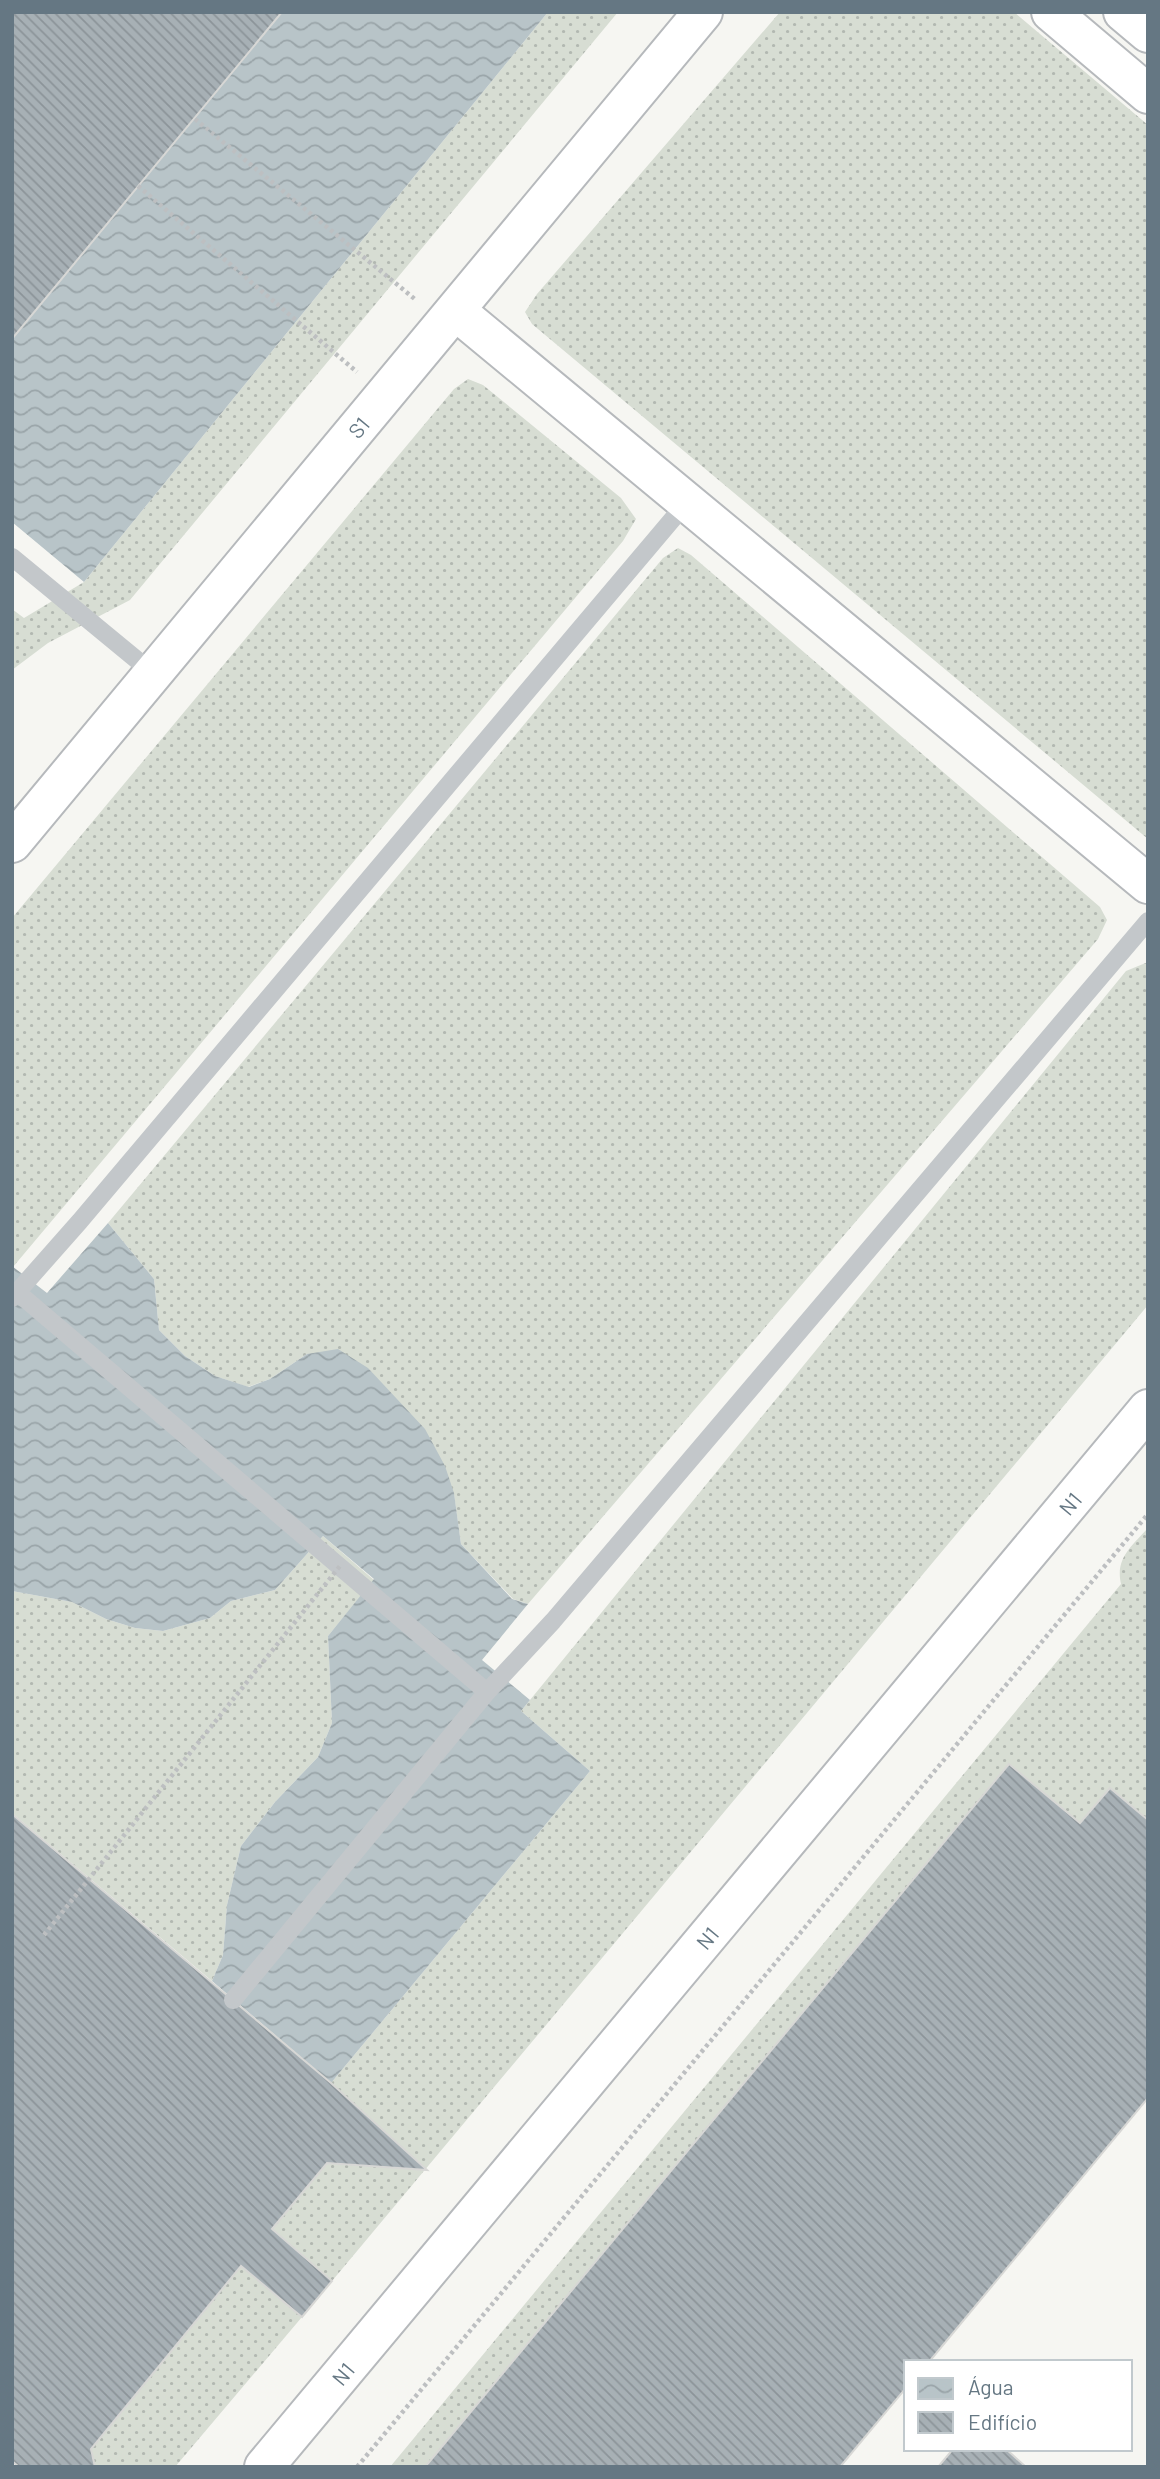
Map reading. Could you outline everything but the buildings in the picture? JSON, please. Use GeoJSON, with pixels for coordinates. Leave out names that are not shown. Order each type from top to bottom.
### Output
{"type":"FeatureCollection","features":[{"type":"Feature","properties":{"kind":"highway","name":"S1"},"geometry":{"type":"LineString","coordinates":[[12,843],[703,12]]}},
{"type":"Feature","properties":{"kind":"highway"},"geometry":{"type":"LineString","coordinates":[[1051,12],[1148,94]]}},
{"type":"Feature","properties":{"kind":"highway"},"geometry":{"type":"LineString","coordinates":[[1123,12],[1148,33]]}},
{"type":"Feature","properties":{"kind":"highway"},"geometry":{"type":"LineString","coordinates":[[451,317],[687,502],[1148,884]]}},
{"type":"Feature","properties":{"kind":"highway","name":"N1"},"geometry":{"type":"LineString","coordinates":[[264,2467],[1148,1409]]}},
{"type":"Feature","properties":{"kind":"lane"},"geometry":{"type":"LineString","coordinates":[[487,1692],[14,1295],[687,502]]}},
{"type":"Feature","properties":{"kind":"lane"},"geometry":{"type":"LineString","coordinates":[[12,557],[154,674]]}},
{"type":"Feature","properties":{"kind":"lane"},"geometry":{"type":"LineString","coordinates":[[233,2000],[487,1692],[553,1620],[1148,921]]}},
{"type":"Feature","properties":{"kind":"path"},"geometry":{"type":"LineString","coordinates":[[195,119],[357,253],[451,317]]}},
{"type":"Feature","properties":{"kind":"path"},"geometry":{"type":"LineString","coordinates":[[138,186],[384,395]]}},
{"type":"Feature","properties":{"kind":"path"},"geometry":{"type":"LineString","coordinates":[[357,2467],[1148,1514]]}},
{"type":"Feature","properties":{"kind":"path"},"geometry":{"type":"LineString","coordinates":[[44,1935],[340,1566]]}},
{"type":"Feature","properties":{"kind":"shaded area"},"geometry":{"type":"Polygon","coordinates":[[[548,12],[618,12],[130,600],[48,643],[12,670],[12,609],[24,618],[84,582],[548,12]]]}},
{"type":"Feature","properties":{"kind":"shaded area"},"geometry":{"type":"Polygon","coordinates":[[[780,12],[1014,12],[1148,125],[1148,839],[532,324],[525,312],[537,294],[780,12]]]}},
{"type":"Feature","properties":{"kind":"shaded area"},"geometry":{"type":"Polygon","coordinates":[[[468,379],[483,385],[621,498],[636,519],[623,541],[13,1267],[12,918],[454,389],[468,379]]]}},
{"type":"Feature","properties":{"kind":"shaded area"},"geometry":{"type":"Polygon","coordinates":[[[678,548],[691,555],[1100,907],[1107,920],[1098,939],[528,1604],[513,1599],[461,1544],[454,1494],[307,1354],[270,1379],[248,1387],[215,1376],[185,1356],[159,1330],[154,1279],[108,1223],[663,558],[678,548]]]}},
{"type":"Feature","properties":{"kind":"shaded area"},"geometry":{"type":"Polygon","coordinates":[[[1148,962],[1148,1305],[425,2169],[331,2083],[590,1771],[521,1711],[1126,971],[1148,962]]]}},
{"type":"Feature","properties":{"kind":"shaded area"},"geometry":{"type":"Polygon","coordinates":[[[1148,1528],[1148,1820],[1110,1788],[1080,1823],[1009,1765],[425,2467],[390,2467],[1121,1584],[1120,1567],[1126,1553],[1148,1528]]]}},
{"type":"Feature","properties":{"kind":"shaded area"},"geometry":{"type":"Polygon","coordinates":[[[323,1536],[374,1580],[328,1636],[332,1723],[318,1757],[275,1802],[241,1846],[227,1905],[223,1955],[212,1981],[12,1813],[12,1591],[72,1602],[106,1619],[135,1628],[163,1631],[210,1618],[231,1601],[275,1590],[323,1536]]]}},
{"type":"Feature","properties":{"kind":"shaded area"},"geometry":{"type":"Polygon","coordinates":[[[327,2163],[425,2170],[332,2281],[272,2229],[327,2163]]]}},
{"type":"Feature","properties":{"kind":"shaded area"},"geometry":{"type":"Polygon","coordinates":[[[241,2266],[302,2317],[175,2467],[95,2467],[91,2449],[241,2266]]]}},
{"type":"Feature","properties":{"kind":"water"},"geometry":{"type":"Polygon","coordinates":[[[282,12],[548,12],[84,582],[12,522],[12,339],[282,12]]]}},
{"type":"Feature","properties":{"kind":"water"},"geometry":{"type":"Polygon","coordinates":[[[108,1223],[154,1279],[159,1330],[185,1356],[215,1376],[249,1387],[270,1379],[307,1354],[338,1349],[368,1368],[425,1429],[445,1466],[454,1493],[461,1544],[512,1599],[528,1604],[482,1660],[530,1700],[521,1711],[590,1771],[331,2083],[212,1981],[223,1955],[227,1905],[241,1846],[275,1802],[318,1757],[332,1723],[328,1636],[374,1579],[323,1536],[275,1590],[231,1601],[210,1618],[163,1631],[135,1628],[106,1619],[72,1602],[12,1591],[12,1266],[47,1293],[108,1223]]]}}]}
